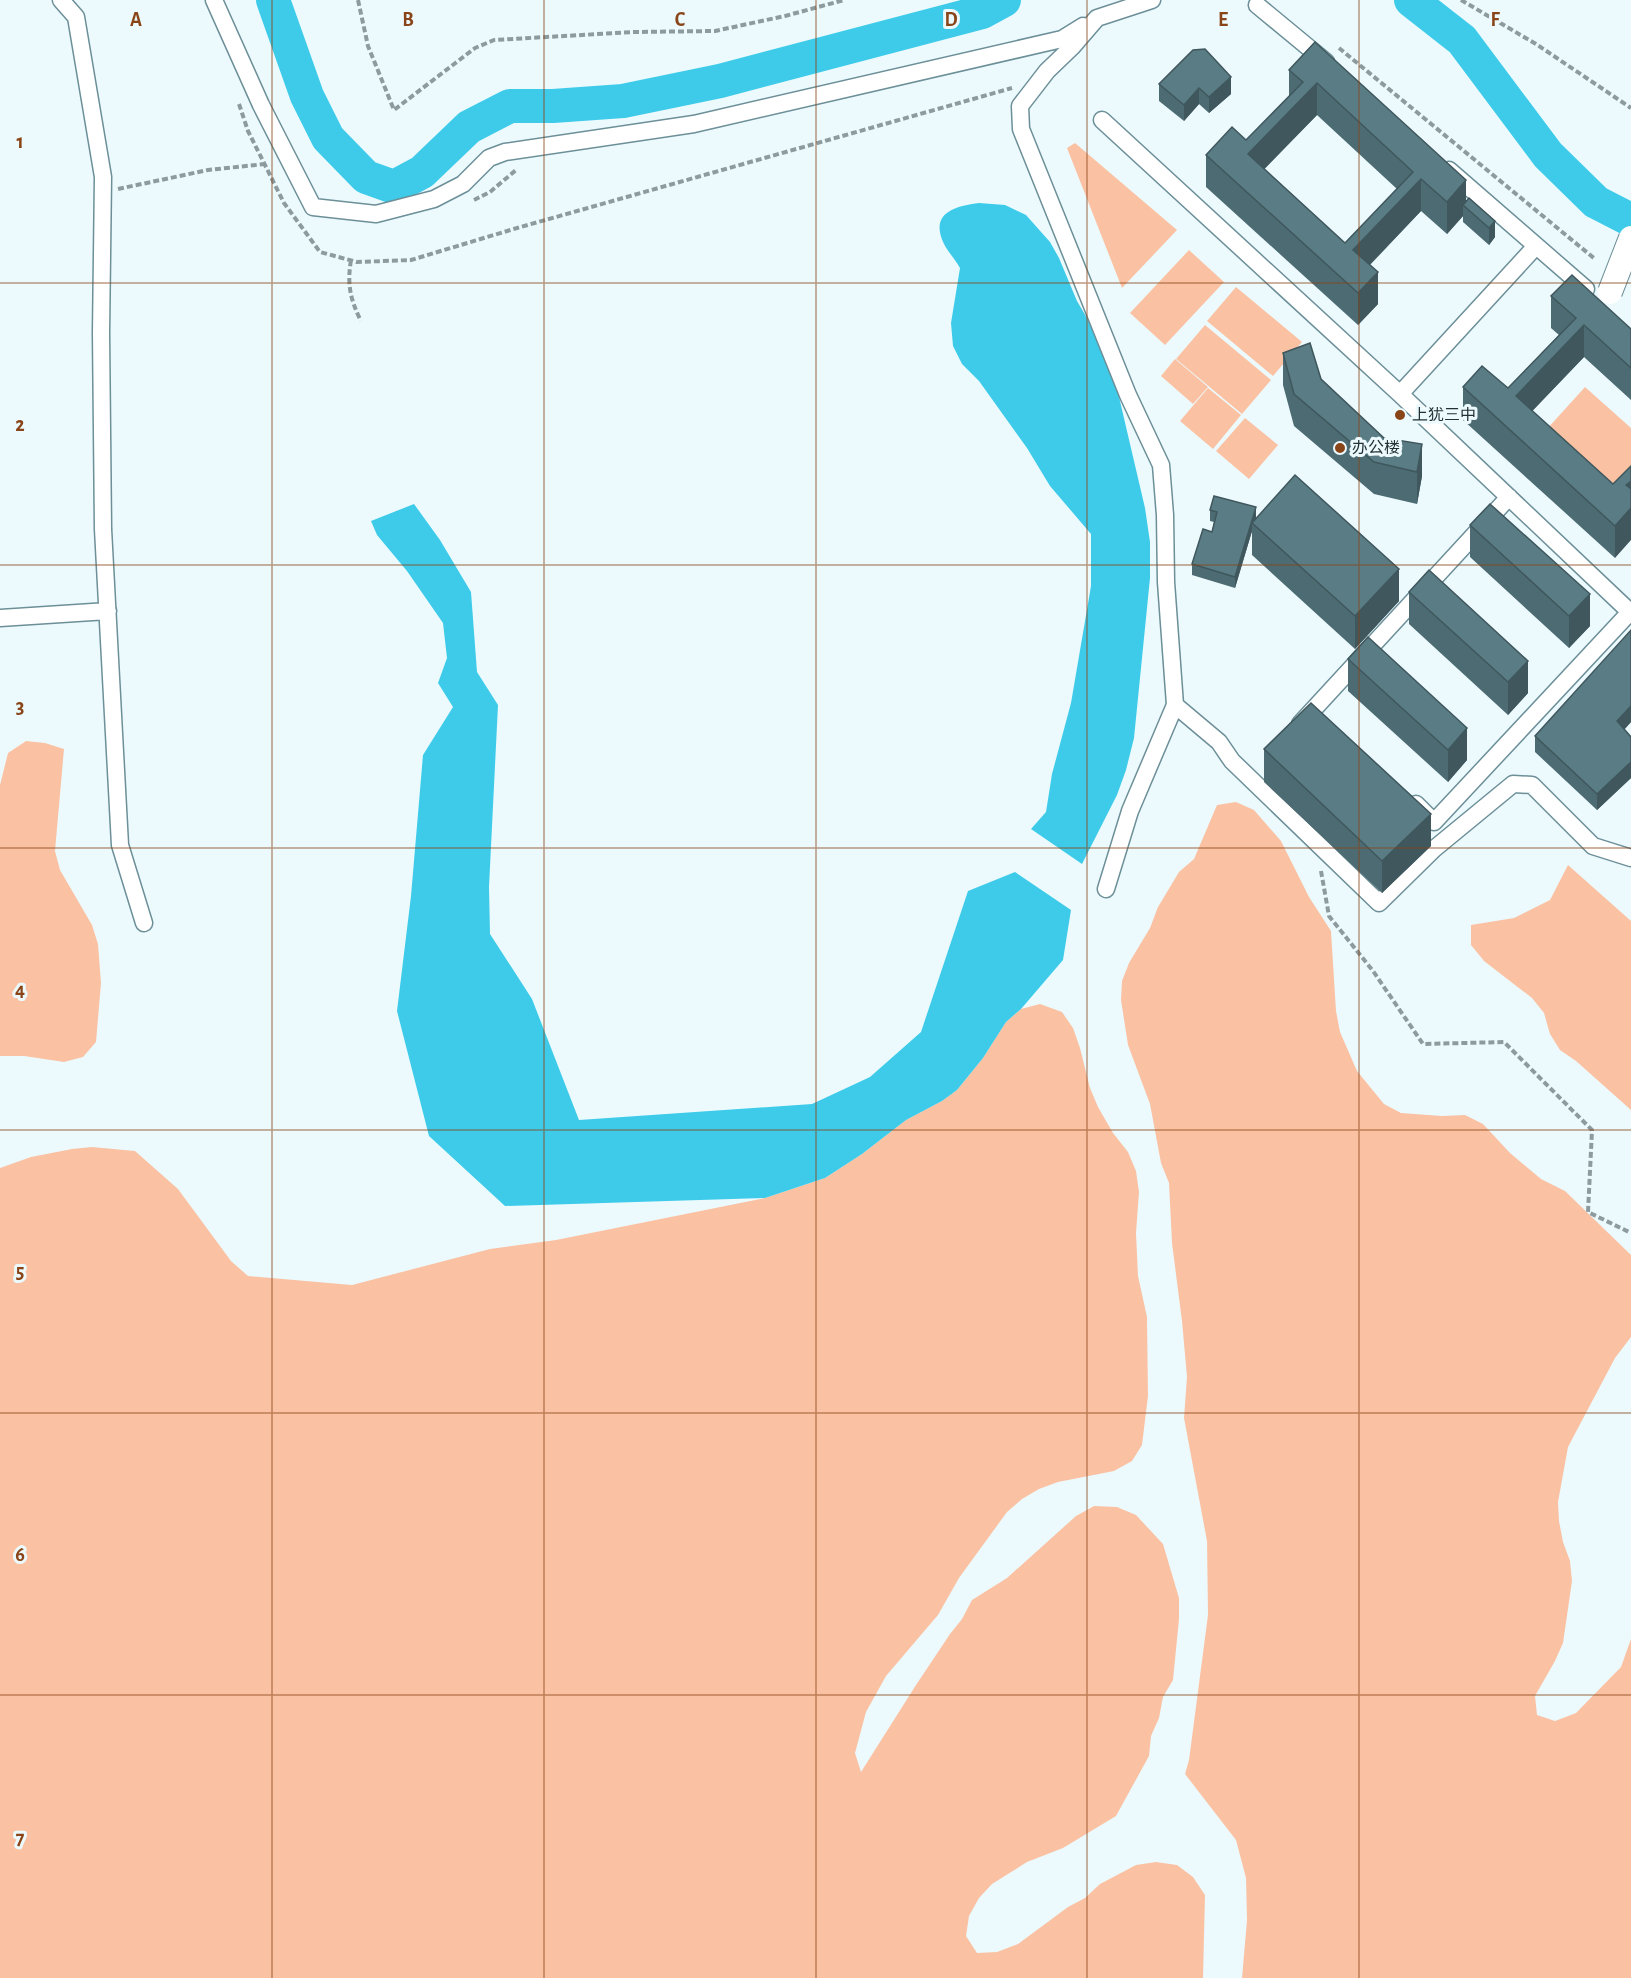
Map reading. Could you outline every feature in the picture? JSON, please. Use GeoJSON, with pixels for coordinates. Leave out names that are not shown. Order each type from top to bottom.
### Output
{"type":"FeatureCollection","features":[{"type":"Feature","properties":{"kind":"street"},"geometry":{"type":"LineString","coordinates":[[61,0],[76,18]]}},
{"type":"Feature","properties":{"kind":"street"},"geometry":{"type":"LineString","coordinates":[[75,0],[76,18],[103,177],[101,333],[103,529],[120,845],[144,923]]}},
{"type":"Feature","properties":{"kind":"street"},"geometry":{"type":"LineString","coordinates":[[214,0],[261,105],[313,207],[376,214],[434,199],[463,184],[489,158],[505,152],[694,124],[1062,39],[1097,18],[1152,0]]}},
{"type":"Feature","properties":{"kind":"street"},"geometry":{"type":"LineString","coordinates":[[1257,5],[1342,77]]}},
{"type":"Feature","properties":{"kind":"street"},"geometry":{"type":"LineString","coordinates":[[1097,18],[1047,71],[1020,106],[1021,129],[1128,395],[1161,465],[1165,515],[1166,593],[1175,705],[1130,811],[1106,889]]}},
{"type":"Feature","properties":{"kind":"street"},"geometry":{"type":"LineString","coordinates":[[1102,120],[1400,394],[1631,611],[1434,822],[1400,789]]}},
{"type":"Feature","properties":{"kind":"street"},"geometry":{"type":"LineString","coordinates":[[1439,162],[1536,246],[1610,301],[1631,238]]}},
{"type":"Feature","properties":{"kind":"street"},"geometry":{"type":"LineString","coordinates":[[1400,394],[1536,246]]}},
{"type":"Feature","properties":{"kind":"street"},"geometry":{"type":"LineString","coordinates":[[1287,739],[1320,712],[1509,497]]}},
{"type":"Feature","properties":{"kind":"street"},"geometry":{"type":"LineString","coordinates":[[0,618],[108,611]]}},
{"type":"Feature","properties":{"kind":"street"},"geometry":{"type":"LineString","coordinates":[[1175,705],[1219,742],[1232,761],[1379,903],[1434,849],[1512,784],[1532,785],[1593,846],[1631,858]]}},
{"type":"Feature","properties":{"kind":"path"},"geometry":{"type":"LineString","coordinates":[[358,0],[368,46],[394,110],[475,48],[494,40],[634,32],[715,32],[844,0]]}},
{"type":"Feature","properties":{"kind":"path"},"geometry":{"type":"LineString","coordinates":[[1461,0],[1536,44],[1631,108]]}},
{"type":"Feature","properties":{"kind":"path"},"geometry":{"type":"LineString","coordinates":[[1338,47],[1595,259]]}},
{"type":"Feature","properties":{"kind":"path"},"geometry":{"type":"LineString","coordinates":[[237,98],[248,131],[284,203],[321,252],[351,260],[411,260],[1015,87]]}},
{"type":"Feature","properties":{"kind":"path"},"geometry":{"type":"LineString","coordinates":[[102,193],[144,182],[208,170],[265,164]]}},
{"type":"Feature","properties":{"kind":"path"},"geometry":{"type":"LineString","coordinates":[[351,260],[348,276],[352,303],[361,321]]}},
{"type":"Feature","properties":{"kind":"path"},"geometry":{"type":"LineString","coordinates":[[1315,840],[1329,916],[1373,971],[1423,1044],[1504,1042],[1592,1130],[1588,1212],[1631,1233]]}},
{"type":"Feature","properties":{"kind":"shaded area"},"geometry":{"type":"Polygon","coordinates":[[[1075,143],[1177,230],[1122,288],[1067,148],[1075,143]]]}},
{"type":"Feature","properties":{"kind":"shaded area"},"geometry":{"type":"Polygon","coordinates":[[[1189,250],[1224,282],[1165,345],[1130,313],[1189,250]]]}},
{"type":"Feature","properties":{"kind":"shaded area"},"geometry":{"type":"Polygon","coordinates":[[[1236,287],[1302,342],[1273,376],[1207,321],[1236,287]]]}},
{"type":"Feature","properties":{"kind":"shaded area"},"geometry":{"type":"Polygon","coordinates":[[[1205,325],[1271,380],[1242,414],[1176,359],[1205,325]]]}},
{"type":"Feature","properties":{"kind":"shaded area"},"geometry":{"type":"Polygon","coordinates":[[[1175,359],[1208,387],[1193,404],[1161,376],[1175,359]]]}},
{"type":"Feature","properties":{"kind":"shaded area"},"geometry":{"type":"Polygon","coordinates":[[[1585,387],[1631,428],[1631,470],[1614,489],[1547,429],[1585,387]]]}},
{"type":"Feature","properties":{"kind":"shaded area"},"geometry":{"type":"Polygon","coordinates":[[[1208,388],[1241,415],[1213,449],[1180,421],[1208,388]]]}},
{"type":"Feature","properties":{"kind":"shaded area"},"geometry":{"type":"Polygon","coordinates":[[[1245,418],[1278,445],[1249,479],[1216,451],[1245,418]]]}},
{"type":"Feature","properties":{"kind":"shaded area"},"geometry":{"type":"Polygon","coordinates":[[[26,741],[45,743],[64,749],[55,851],[60,870],[92,925],[98,944],[101,983],[96,1042],[83,1057],[64,1062],[24,1056],[0,1056],[0,785],[8,753],[26,741]]]}},
{"type":"Feature","properties":{"kind":"shaded area"},"geometry":{"type":"Polygon","coordinates":[[[1236,802],[1254,810],[1281,841],[1309,897],[1331,931],[1336,1011],[1340,1032],[1357,1071],[1384,1104],[1401,1113],[1465,1115],[1483,1124],[1510,1153],[1541,1179],[1565,1191],[1631,1255],[1631,1337],[1615,1358],[1568,1447],[1558,1502],[1559,1521],[1570,1561],[1572,1581],[1563,1643],[1535,1696],[1537,1715],[1555,1721],[1576,1713],[1621,1667],[1631,1639],[1631,1978],[1242,1978],[1247,1920],[1246,1878],[1236,1840],[1185,1774],[1189,1760],[1208,1615],[1207,1541],[1184,1418],[1187,1377],[1172,1243],[1169,1183],[1161,1163],[1150,1104],[1128,1045],[1121,1000],[1122,981],[1129,963],[1179,872],[1194,859],[1217,805],[1236,802]]]}},
{"type":"Feature","properties":{"kind":"shaded area"},"geometry":{"type":"Polygon","coordinates":[[[1568,865],[1631,921],[1631,1110],[1576,1061],[1560,1050],[1550,1034],[1544,1013],[1532,998],[1484,961],[1471,945],[1471,925],[1514,918],[1550,900],[1568,865]]]}},
{"type":"Feature","properties":{"kind":"shaded area"},"geometry":{"type":"Polygon","coordinates":[[[1040,1004],[1062,1012],[1073,1028],[1090,1088],[1098,1107],[1113,1133],[1128,1152],[1136,1171],[1139,1192],[1136,1233],[1138,1276],[1147,1317],[1148,1396],[1142,1445],[1132,1461],[1114,1471],[1058,1482],[1039,1489],[1022,1499],[1007,1512],[959,1578],[938,1615],[886,1676],[866,1712],[855,1753],[861,1772],[916,1685],[962,1619],[972,1600],[1007,1578],[1076,1516],[1094,1506],[1117,1507],[1136,1515],[1163,1544],[1179,1598],[1173,1680],[1163,1697],[1159,1718],[1151,1736],[1149,1756],[1116,1816],[1063,1848],[1027,1862],[992,1884],[979,1898],[969,1916],[966,1936],[977,1953],[997,1952],[1018,1944],[1068,1907],[1085,1898],[1100,1884],[1136,1865],[1156,1862],[1177,1865],[1193,1877],[1205,1895],[1203,1978],[0,1978],[0,1168],[31,1157],[72,1149],[92,1147],[135,1151],[178,1189],[231,1261],[248,1276],[352,1285],[490,1249],[556,1240],[765,1198],[825,1178],[862,1154],[906,1120],[942,1101],[957,1090],[983,1058],[1006,1022],[1021,1009],[1040,1004]]]}},
{"type":"Feature","properties":{"kind":"water"},"geometry":{"type":"Polygon","coordinates":[[[979,203],[1005,205],[1026,215],[1050,242],[1059,258],[1077,301],[1097,335],[1116,384],[1145,508],[1150,542],[1150,578],[1134,738],[1117,795],[1082,864],[1031,829],[1046,812],[1052,774],[1071,703],[1091,586],[1091,534],[1050,486],[1027,448],[979,381],[962,364],[953,346],[951,323],[960,268],[944,244],[940,225],[942,218],[953,209],[979,203]]]}},
{"type":"Feature","properties":{"kind":"water"},"geometry":{"type":"Polygon","coordinates":[[[414,504],[440,540],[471,592],[477,672],[498,705],[489,887],[490,934],[532,999],[579,1120],[812,1104],[870,1077],[921,1032],[968,891],[1015,872],[1071,910],[1063,960],[1021,1009],[1006,1022],[983,1058],[957,1090],[942,1101],[906,1120],[862,1154],[825,1178],[765,1198],[505,1206],[429,1136],[397,1011],[411,896],[423,755],[453,707],[438,683],[447,658],[443,623],[407,571],[377,535],[371,521],[414,504]]]}},
{"type":"Feature","properties":{"kind":"building"},"geometry":{"type":"Polygon","coordinates":[[[1315,42],[1466,180],[1447,202],[1421,179],[1353,250],[1378,272],[1358,293],[1206,155],[1232,127],[1246,140],[1303,82],[1289,70],[1315,42]],[[1317,83],[1248,154],[1345,243],[1413,172],[1317,83]]]}},
{"type":"Feature","properties":{"kind":"building"},"geometry":{"type":"Polygon","coordinates":[[[1205,49],[1231,77],[1209,97],[1199,88],[1184,105],[1159,84],[1193,50],[1205,49]]]}},
{"type":"Feature","properties":{"kind":"building"},"geometry":{"type":"Polygon","coordinates":[[[1469,198],[1495,221],[1489,228],[1463,205],[1469,198]]]}},
{"type":"Feature","properties":{"kind":"building"},"geometry":{"type":"Polygon","coordinates":[[[1572,275],[1631,329],[1631,368],[1584,325],[1516,396],[1613,484],[1631,466],[1631,481],[1626,485],[1631,489],[1631,508],[1615,526],[1463,387],[1482,366],[1508,388],[1576,318],[1551,296],[1572,275]]]}},
{"type":"Feature","properties":{"kind":"building"},"geometry":{"type":"Polygon","coordinates":[[[1310,343],[1321,379],[1384,438],[1422,444],[1417,472],[1374,462],[1294,394],[1283,353],[1310,343]]]}},
{"type":"Feature","properties":{"kind":"building"},"geometry":{"type":"Polygon","coordinates":[[[1295,475],[1399,569],[1355,616],[1252,523],[1295,475]]]}},
{"type":"Feature","properties":{"kind":"building"},"geometry":{"type":"Polygon","coordinates":[[[1214,496],[1256,507],[1235,577],[1192,564],[1203,529],[1212,532],[1217,512],[1210,510],[1214,496]]]}},
{"type":"Feature","properties":{"kind":"building"},"geometry":{"type":"Polygon","coordinates":[[[1490,504],[1590,594],[1569,616],[1470,525],[1490,504]]]}},
{"type":"Feature","properties":{"kind":"building"},"geometry":{"type":"Polygon","coordinates":[[[1429,570],[1528,661],[1508,682],[1409,592],[1429,570]]]}},
{"type":"Feature","properties":{"kind":"building"},"geometry":{"type":"Polygon","coordinates":[[[1631,630],[1631,706],[1617,721],[1631,737],[1631,762],[1597,794],[1535,736],[1631,630]]]}},
{"type":"Feature","properties":{"kind":"building"},"geometry":{"type":"Polygon","coordinates":[[[1368,637],[1467,728],[1448,750],[1348,659],[1368,637]]]}},
{"type":"Feature","properties":{"kind":"building"},"geometry":{"type":"Polygon","coordinates":[[[1311,703],[1431,814],[1382,861],[1264,749],[1311,703]]]}},
{"type":"Feature","properties":{"kind":"waterway"},"geometry":{"type":"LineString","coordinates":[[273,0],[307,96],[328,138],[366,177],[394,187],[422,172],[469,127],[510,106],[553,106],[623,101],[720,81],[982,12],[1004,0]]}},
{"type":"Feature","properties":{"kind":"waterway"},"geometry":{"type":"LineString","coordinates":[[1411,0],[1462,40],[1548,155],[1596,202],[1631,220]]}},
{"type":"Feature","properties":{"kind":"place","name":"上犹三中"},"geometry":{"type":"Point","coordinates":[1400,415]}},
{"type":"Feature","properties":{"kind":"place","name":"办公楼"},"geometry":{"type":"Point","coordinates":[1340,448]}}]}
